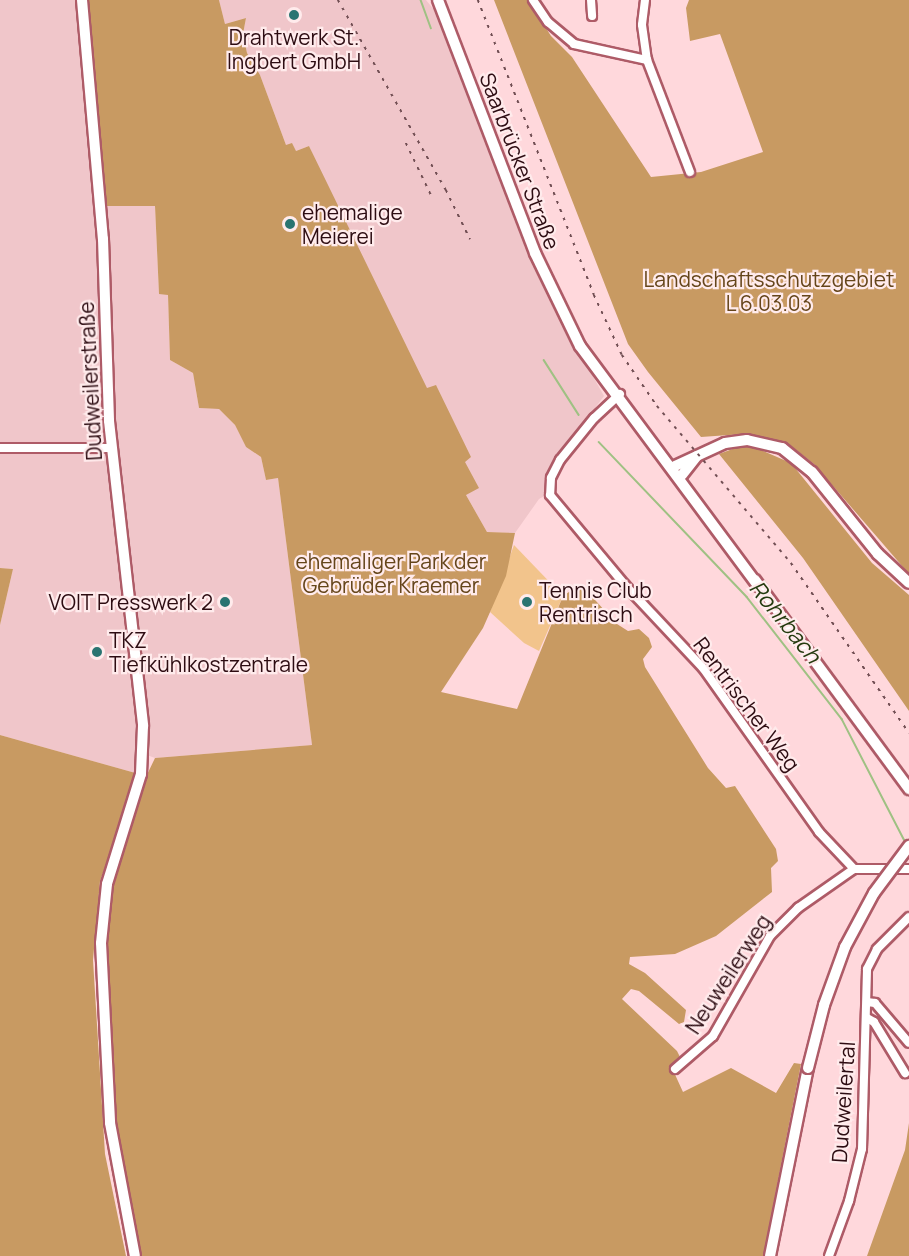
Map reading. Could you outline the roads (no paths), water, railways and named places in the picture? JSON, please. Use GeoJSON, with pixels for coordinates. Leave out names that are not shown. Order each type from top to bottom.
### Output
{"type":"FeatureCollection","features":[{"type":"Feature","properties":{"kind":"main road","name":"Dudweilerstraße"},"geometry":{"type":"LineString","coordinates":[[82,0],[103,239],[112,448],[140,694],[143,759],[107,884],[101,951],[110,1123],[135,1256]]}},
{"type":"Feature","properties":{"kind":"main road","name":"Saarbrücker Straße"},"geometry":{"type":"LineString","coordinates":[[438,0],[535,254],[575,332],[618,395],[909,789]]}},
{"type":"Feature","properties":{"kind":"main road"},"geometry":{"type":"LineString","coordinates":[[677,472],[697,456],[737,441],[782,448],[812,472],[878,554],[909,583]]}},
{"type":"Feature","properties":{"kind":"main road"},"geometry":{"type":"LineString","coordinates":[[770,1256],[808,1068],[824,1005],[844,947],[874,893],[909,846]]}},
{"type":"Feature","properties":{"kind":"street"},"geometry":{"type":"LineString","coordinates":[[533,0],[561,36],[588,48],[647,60]]}},
{"type":"Feature","properties":{"kind":"street"},"geometry":{"type":"LineString","coordinates":[[591,0],[592,16]]}},
{"type":"Feature","properties":{"kind":"street"},"geometry":{"type":"LineString","coordinates":[[645,0],[642,25],[647,60],[690,172]]}},
{"type":"Feature","properties":{"kind":"street","name":"Rentrischer Weg"},"geometry":{"type":"LineString","coordinates":[[618,395],[560,460],[551,478],[550,495],[625,585],[703,668],[819,832],[854,869]]}},
{"type":"Feature","properties":{"kind":"street"},"geometry":{"type":"LineString","coordinates":[[0,448],[112,448]]}},
{"type":"Feature","properties":{"kind":"street"},"geometry":{"type":"LineString","coordinates":[[854,869],[909,869]]}},
{"type":"Feature","properties":{"kind":"street","name":"Neuweilerweg"},"geometry":{"type":"LineString","coordinates":[[675,1069],[713,1036],[776,928],[819,891],[854,869]]}},
{"type":"Feature","properties":{"kind":"street","name":"Dudweilertal"},"geometry":{"type":"LineString","coordinates":[[829,1256],[849,1201],[862,1149],[869,962],[909,917]]}},
{"type":"Feature","properties":{"kind":"street"},"geometry":{"type":"LineString","coordinates":[[867,1002],[875,1003],[909,1043]]}},
{"type":"Feature","properties":{"kind":"street"},"geometry":{"type":"LineString","coordinates":[[867,1018],[874,1022],[905,1073]]}},
{"type":"Feature","properties":{"kind":"waterway","name":"Rohrbach"},"geometry":{"type":"LineString","coordinates":[[421,0],[431,28]]}},
{"type":"Feature","properties":{"kind":"waterway","name":"Rohrbach"},"geometry":{"type":"LineString","coordinates":[[544,360],[579,415]]}},
{"type":"Feature","properties":{"kind":"waterway","name":"Rohrbach"},"geometry":{"type":"LineString","coordinates":[[599,442],[747,597],[842,719],[906,843]]}},
{"type":"Feature","properties":{"kind":"railway"},"geometry":{"type":"LineString","coordinates":[[338,0],[446,190],[470,239]]}},
{"type":"Feature","properties":{"kind":"railway"},"geometry":{"type":"LineString","coordinates":[[478,0],[594,295],[622,355],[657,406],[791,563],[909,733]]}},
{"type":"Feature","properties":{"kind":"railway"},"geometry":{"type":"LineString","coordinates":[[406,143],[432,197]]}},
{"type":"Feature","properties":{"kind":"place","name":"Drahtwerk St. Ingbert GmbH"},"geometry":{"type":"Point","coordinates":[294,15]}},
{"type":"Feature","properties":{"kind":"place","name":"ehemalige Meierei"},"geometry":{"type":"Point","coordinates":[290,224]}},
{"type":"Feature","properties":{"kind":"place","name":"VOIT Presswerk 2"},"geometry":{"type":"Point","coordinates":[225,602]}},
{"type":"Feature","properties":{"kind":"place","name":"Tennis Club Rentrisch"},"geometry":{"type":"Point","coordinates":[527,602]}},
{"type":"Feature","properties":{"kind":"place","name":"TKZ Tiefkühlkostzentrale"},"geometry":{"type":"Point","coordinates":[97,652]}},
{"type":"Feature","properties":{"kind":"park label","name":"Landschaftsschutzgebiet L 6.03.03"},"geometry":{"type":"Point","coordinates":[769,291]}},
{"type":"Feature","properties":{"kind":"park label","name":"ehemaliger Park der Gebrüder Kraemer"},"geometry":{"type":"Point","coordinates":[391,573]}}]}
